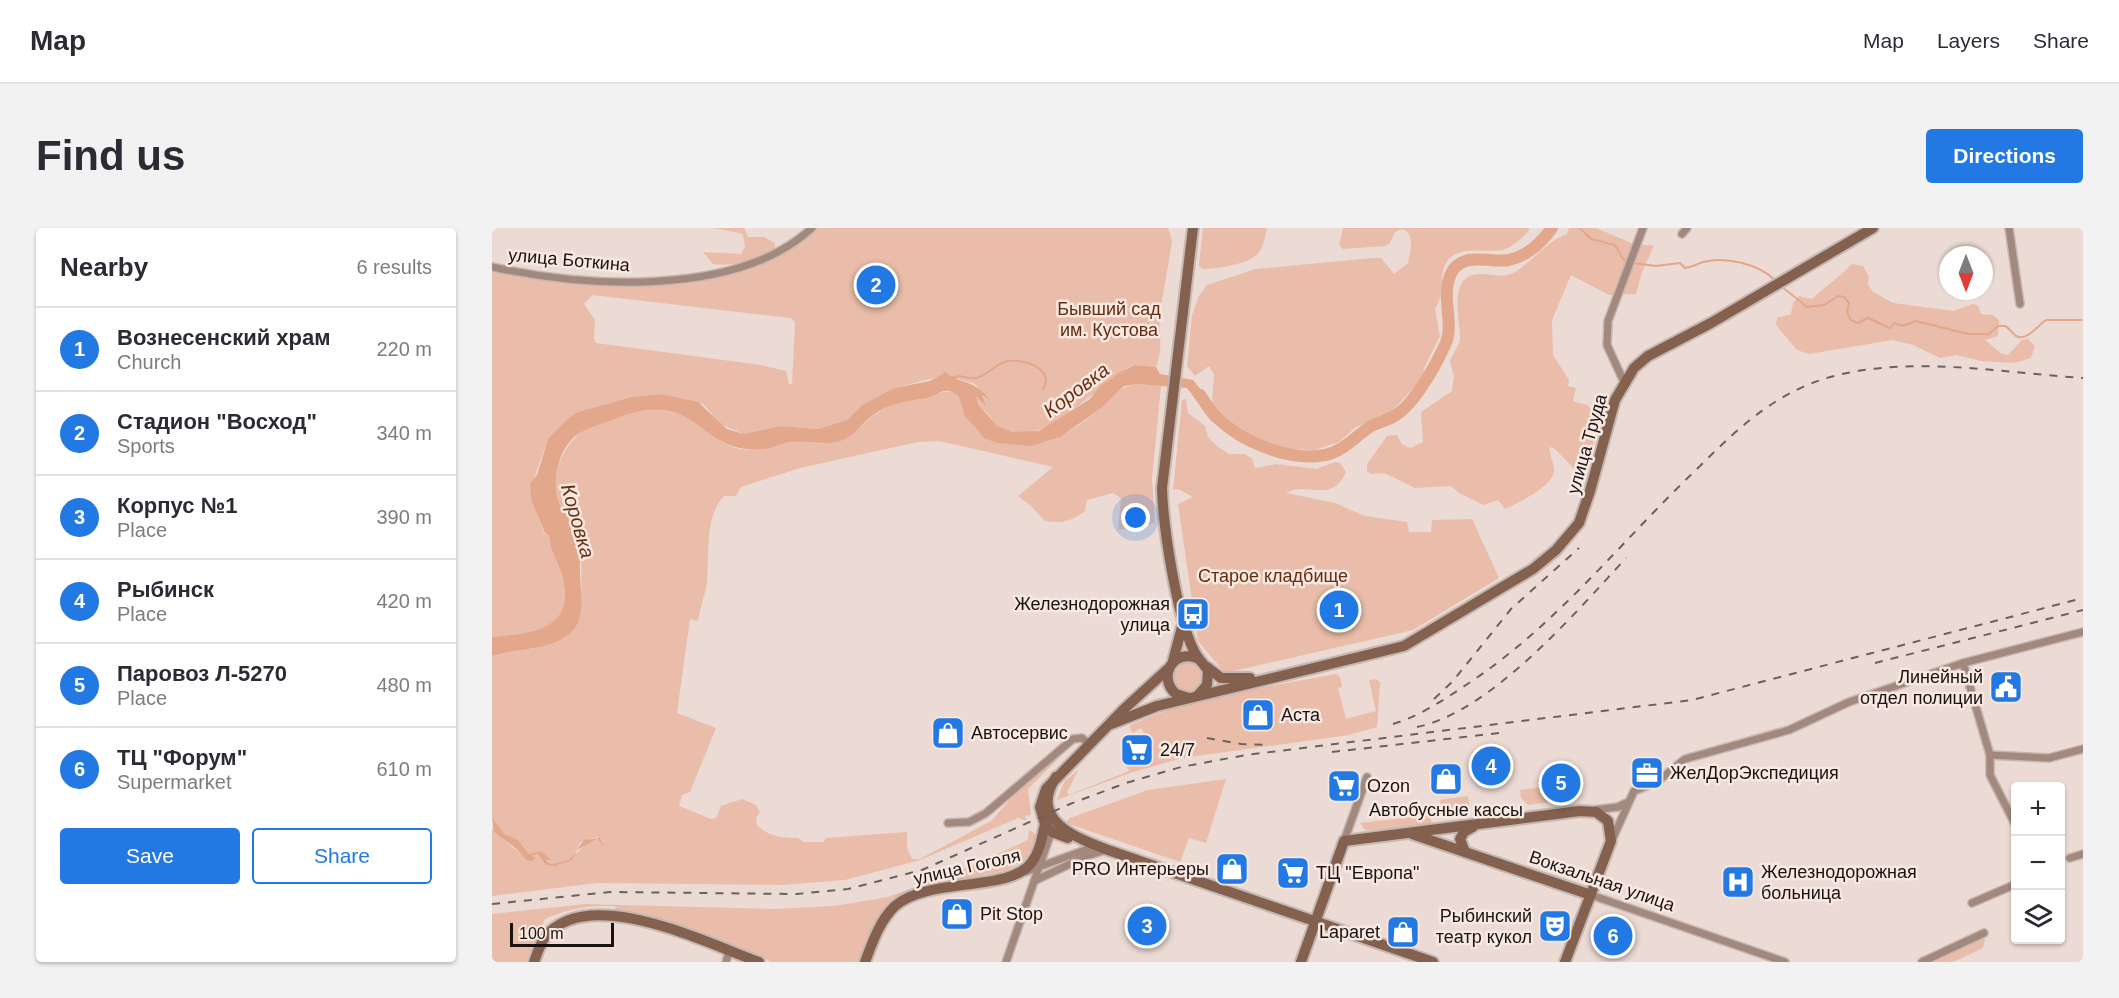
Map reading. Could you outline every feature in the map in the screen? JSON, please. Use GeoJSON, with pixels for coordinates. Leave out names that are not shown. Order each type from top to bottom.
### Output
{"type":"FeatureCollection","features":[{"type":"Feature","properties":{"kind":"street","name":"улица Боткина"},"geometry":{"type":"LineString","coordinates":[[492,267],[608,282],[658,281],[741,266],[783,249],[812,228]]}},
{"type":"Feature","properties":{"kind":"street"},"geometry":{"type":"LineString","coordinates":[[1192,228],[1163,470],[1163,506],[1183,621],[1189,642],[1208,670],[1208,682],[1193,697]]}},
{"type":"Feature","properties":{"kind":"street"},"geometry":{"type":"LineString","coordinates":[[1624,382],[1610,356],[1606,334],[1613,303],[1643,228]]}},
{"type":"Feature","properties":{"kind":"street","name":"улица Труда"},"geometry":{"type":"LineString","coordinates":[[1268,677],[1404,646],[1533,569],[1565,541],[1583,515],[1611,410],[1624,382],[1634,368],[1648,356],[1711,324],[1874,228]]}},
{"type":"Feature","properties":{"kind":"street"},"geometry":{"type":"LineString","coordinates":[[2009,228],[2020,304]]}},
{"type":"Feature","properties":{"kind":"street"},"geometry":{"type":"LineString","coordinates":[[1183,621],[1178,651],[1167,680],[1170,688],[1178,695],[1193,697]]}},
{"type":"Feature","properties":{"kind":"street"},"geometry":{"type":"LineString","coordinates":[[1565,962],[1611,841],[1635,789],[1657,782],[1685,759],[1789,730],[1858,699],[1964,663],[2083,632]]}},
{"type":"Feature","properties":{"kind":"street"},"geometry":{"type":"LineString","coordinates":[[1268,677],[1221,678],[1202,661],[1185,656],[1171,665],[1056,777],[1042,799],[1041,811],[1051,826],[1102,848],[1433,962]]}},
{"type":"Feature","properties":{"kind":"street"},"geometry":{"type":"LineString","coordinates":[[1964,663],[1990,755],[1990,775],[2011,816]]}},
{"type":"Feature","properties":{"kind":"street"},"geometry":{"type":"LineString","coordinates":[[1111,724],[1147,709],[1268,677]]}},
{"type":"Feature","properties":{"kind":"street"},"geometry":{"type":"LineString","coordinates":[[948,823],[969,822],[986,813],[1072,739],[1082,738],[1089,745]]}},
{"type":"Feature","properties":{"kind":"street"},"geometry":{"type":"LineString","coordinates":[[1990,755],[2049,758],[2083,749]]}},
{"type":"Feature","properties":{"kind":"street"},"geometry":{"type":"LineString","coordinates":[[1301,962],[1367,777]]}},
{"type":"Feature","properties":{"kind":"street"},"geometry":{"type":"LineString","coordinates":[[1344,841],[1622,806],[1629,799]]}},
{"type":"Feature","properties":{"kind":"street"},"geometry":{"type":"LineString","coordinates":[[1580,811],[1596,812],[1604,817],[1610,826],[1611,841]]}},
{"type":"Feature","properties":{"kind":"street"},"geometry":{"type":"LineString","coordinates":[[1465,852],[1460,844],[1462,834],[1481,824]]}},
{"type":"Feature","properties":{"kind":"street"},"geometry":{"type":"LineString","coordinates":[[1006,962],[1040,865],[1051,826]]}},
{"type":"Feature","properties":{"kind":"street"},"geometry":{"type":"LineString","coordinates":[[1020,874],[1031,863],[1051,826]]}},
{"type":"Feature","properties":{"kind":"street","name":"Вокзальная улица"},"geometry":{"type":"LineString","coordinates":[[1408,833],[1785,962]]}},
{"type":"Feature","properties":{"kind":"street"},"geometry":{"type":"LineString","coordinates":[[1034,881],[1102,848]]}},
{"type":"Feature","properties":{"kind":"street","name":"улица Гоголя"},"geometry":{"type":"LineString","coordinates":[[865,962],[884,920],[903,900],[931,890],[1020,874],[1040,865],[1102,848]]}},
{"type":"Feature","properties":{"kind":"street"},"geometry":{"type":"LineString","coordinates":[[2070,858],[2083,854]]}},
{"type":"Feature","properties":{"kind":"street"},"geometry":{"type":"LineString","coordinates":[[1972,903],[2011,886]]}},
{"type":"Feature","properties":{"kind":"street"},"geometry":{"type":"LineString","coordinates":[[534,962],[545,937],[568,921],[605,915],[632,917],[727,957],[759,962]]}},
{"type":"Feature","properties":{"kind":"street"},"geometry":{"type":"LineString","coordinates":[[1922,962],[1984,933]]}},
{"type":"Feature","properties":{"kind":"green space"},"geometry":{"type":"Polygon","coordinates":[[[714,228],[744,228],[748,237],[764,237],[775,243],[775,249],[745,261],[713,264],[703,252],[741,254],[745,247],[743,234],[714,228]]]}},
{"type":"Feature","properties":{"kind":"green space","name":"Бывший сад им. Кустова"},"geometry":{"type":"Polygon","coordinates":[[[817,228],[1168,228],[1172,240],[1160,315],[1160,347],[1156,367],[1135,365],[1127,368],[1056,423],[1026,433],[1011,432],[997,426],[979,404],[976,395],[984,406],[981,395],[990,402],[975,384],[946,375],[894,388],[862,405],[847,420],[818,429],[780,426],[743,434],[721,424],[703,404],[661,394],[631,397],[578,412],[548,439],[534,478],[538,515],[544,533],[549,535],[563,581],[565,598],[562,610],[556,620],[534,631],[492,637],[492,270],[576,278],[661,282],[703,278],[743,269],[781,253],[817,228]],[[592,295],[584,304],[595,320],[594,339],[596,343],[761,365],[786,371],[789,384],[792,384],[795,322],[791,318],[592,295]]]}},
{"type":"Feature","properties":{"kind":"green space"},"geometry":{"type":"Polygon","coordinates":[[[1203,228],[1267,228],[1262,246],[1256,256],[1234,265],[1202,269],[1199,265],[1203,228]]]}},
{"type":"Feature","properties":{"kind":"green space"},"geometry":{"type":"Polygon","coordinates":[[[1343,228],[1529,228],[1529,230],[1507,249],[1466,251],[1453,255],[1448,260],[1435,309],[1440,336],[1424,368],[1423,378],[1390,413],[1356,427],[1339,442],[1315,450],[1287,449],[1249,436],[1222,418],[1212,405],[1214,374],[1209,366],[1195,376],[1187,366],[1192,315],[1199,296],[1207,285],[1256,269],[1381,258],[1394,274],[1408,263],[1411,239],[1406,231],[1402,229],[1395,232],[1390,243],[1385,246],[1343,249],[1339,245],[1343,228]]]}},
{"type":"Feature","properties":{"kind":"green space"},"geometry":{"type":"Polygon","coordinates":[[[1569,228],[1596,228],[1631,243],[1654,246],[1642,272],[1636,294],[1609,295],[1571,275],[1552,320],[1553,355],[1569,380],[1568,386],[1576,388],[1573,401],[1587,405],[1599,417],[1582,477],[1555,449],[1549,447],[1554,469],[1549,481],[1535,493],[1505,509],[1498,500],[1484,505],[1459,493],[1451,486],[1415,488],[1384,473],[1371,474],[1367,471],[1367,464],[1387,436],[1397,435],[1402,444],[1410,448],[1423,442],[1421,412],[1452,391],[1454,377],[1450,362],[1460,340],[1458,295],[1464,281],[1476,274],[1503,276],[1515,272],[1553,241],[1567,234],[1569,228]]]}},
{"type":"Feature","properties":{"kind":"green space"},"geometry":{"type":"Polygon","coordinates":[[[1852,264],[1863,266],[1869,277],[1868,285],[1873,292],[1893,303],[1954,311],[1973,304],[1978,306],[1981,314],[1993,315],[1999,320],[1998,336],[1985,340],[2002,354],[2008,355],[2022,340],[2028,339],[2035,346],[2031,358],[2014,363],[1981,361],[1956,355],[1940,358],[1913,345],[1893,340],[1809,354],[1797,350],[1776,325],[1777,318],[1791,314],[1793,303],[1799,296],[1812,299],[1852,264]]]}},
{"type":"Feature","properties":{"kind":"green space"},"geometry":{"type":"Polygon","coordinates":[[[1136,384],[1161,386],[1152,479],[1155,523],[1118,530],[1121,498],[1113,493],[1087,500],[1085,511],[1076,517],[1061,522],[1045,521],[1018,496],[1053,467],[939,441],[918,442],[800,468],[741,487],[736,496],[724,496],[713,514],[709,536],[706,585],[698,621],[690,619],[677,713],[716,728],[690,792],[682,795],[679,806],[711,819],[716,818],[721,806],[742,799],[756,805],[760,813],[756,817],[757,825],[761,829],[776,836],[798,838],[804,842],[823,842],[826,838],[907,832],[907,848],[912,859],[920,859],[991,821],[1021,787],[1075,742],[1028,789],[1031,815],[1025,816],[1027,821],[1018,818],[920,860],[845,880],[782,885],[597,883],[492,896],[492,828],[513,848],[532,858],[536,854],[540,855],[546,864],[555,865],[568,860],[551,864],[541,851],[529,854],[518,840],[504,835],[492,817],[492,656],[548,644],[579,620],[582,593],[579,540],[561,508],[556,485],[559,463],[564,453],[586,428],[636,411],[661,408],[686,415],[722,442],[736,448],[751,450],[794,441],[825,443],[850,434],[887,407],[949,392],[959,397],[970,422],[979,432],[1004,442],[1033,444],[1069,431],[1103,407],[1125,387],[1136,384]],[[597,837],[581,842],[570,859],[592,841],[599,839],[604,844],[602,840],[597,837]]]}},
{"type":"Feature","properties":{"kind":"green space","name":"Старое кладбище"},"geometry":{"type":"Polygon","coordinates":[[[1186,399],[1188,413],[1205,426],[1208,437],[1218,447],[1229,454],[1245,454],[1252,459],[1255,468],[1276,464],[1317,469],[1335,462],[1340,463],[1346,472],[1340,482],[1326,490],[1303,489],[1286,493],[1335,503],[1365,516],[1407,522],[1409,532],[1431,532],[1432,520],[1472,519],[1499,578],[1413,630],[1225,673],[1198,641],[1178,504],[1193,497],[1178,489],[1173,490],[1182,400],[1186,399]]]}},
{"type":"Feature","properties":{"kind":"green space"},"geometry":{"type":"Polygon","coordinates":[[[1188,662],[1199,666],[1203,677],[1199,688],[1188,692],[1177,688],[1173,677],[1177,666],[1188,662]]]}},
{"type":"Feature","properties":{"kind":"green space"},"geometry":{"type":"Polygon","coordinates":[[[1336,674],[1340,677],[1342,687],[1338,688],[1346,719],[1376,711],[1369,680],[1376,679],[1380,682],[1377,727],[1349,735],[1182,758],[1130,773],[1057,800],[1064,782],[1107,744],[1079,769],[1067,792],[1069,795],[1129,771],[1124,761],[1143,752],[1141,749],[1150,743],[1141,728],[1133,733],[1129,726],[1177,707],[1203,700],[1336,674]]]}},
{"type":"Feature","properties":{"kind":"green space"},"geometry":{"type":"Polygon","coordinates":[[[1226,779],[1206,843],[1189,838],[1180,862],[1066,823],[1070,818],[1148,790],[1226,779]]]}},
{"type":"Feature","properties":{"kind":"green space"},"geometry":{"type":"Polygon","coordinates":[[[1549,786],[1550,802],[1528,805],[1521,798],[1520,790],[1549,786]]]}},
{"type":"Feature","properties":{"kind":"green space"},"geometry":{"type":"Polygon","coordinates":[[[1468,796],[1469,804],[1464,813],[1442,815],[1440,800],[1468,796]]]}},
{"type":"Feature","properties":{"kind":"green space"},"geometry":{"type":"Polygon","coordinates":[[[1430,815],[1432,824],[1365,830],[1360,823],[1430,815]]]}},
{"type":"Feature","properties":{"kind":"green space"},"geometry":{"type":"Polygon","coordinates":[[[1029,830],[1039,836],[1025,860],[1005,871],[929,885],[893,898],[881,915],[860,962],[772,962],[642,915],[617,911],[614,906],[594,906],[578,908],[545,919],[526,962],[492,962],[492,914],[585,904],[774,909],[834,906],[888,897],[971,866],[1028,840],[1029,830]]]}},
{"type":"Feature","properties":{"kind":"green space"},"geometry":{"type":"Polygon","coordinates":[[[1982,935],[1985,940],[1983,948],[1953,962],[1926,962],[1982,935]]]}},
{"type":"Feature","properties":{"kind":"shaded area"},"geometry":{"type":"Polygon","coordinates":[[[1135,365],[1156,367],[1160,374],[1193,380],[1211,402],[1205,412],[1187,388],[1136,384],[1124,386],[1103,407],[1060,437],[1031,446],[997,443],[984,438],[965,416],[959,397],[950,391],[886,408],[872,416],[849,437],[834,442],[796,442],[764,449],[741,448],[723,442],[681,415],[665,410],[643,411],[589,428],[578,434],[568,444],[560,458],[556,475],[559,501],[576,531],[580,544],[582,607],[577,624],[573,631],[557,641],[492,656],[492,637],[536,630],[557,618],[563,608],[565,594],[562,576],[552,551],[549,535],[545,533],[531,499],[530,483],[537,475],[548,439],[578,412],[631,397],[661,394],[698,402],[727,429],[743,434],[780,426],[818,429],[847,420],[862,405],[894,388],[930,381],[946,372],[950,376],[960,376],[956,379],[984,393],[991,402],[982,395],[986,407],[976,396],[978,404],[997,426],[1012,432],[1039,431],[1090,399],[1099,387],[1120,372],[1135,365]]]}},
{"type":"Feature","properties":{"kind":"shaded area"},"geometry":{"type":"Polygon","coordinates":[[[492,817],[504,834],[518,840],[529,854],[541,851],[551,860],[546,860],[551,864],[569,860],[584,840],[600,838],[605,847],[597,839],[577,850],[572,860],[555,866],[546,865],[538,854],[532,856],[536,858],[532,861],[526,860],[518,850],[494,832],[492,817]]]}},
{"type":"Feature","properties":{"kind":"waterway","name":"Коровка"},"geometry":{"type":"LineString","coordinates":[[1200,395],[1214,415],[1252,442],[1296,456],[1332,453],[1350,443],[1371,426],[1396,415],[1410,402],[1424,383],[1448,336],[1447,289],[1453,270],[1465,261],[1479,259],[1502,261],[1516,258],[1534,248],[1552,228]]}},
{"type":"Feature","properties":{"kind":"waterway"},"geometry":{"type":"LineString","coordinates":[[1580,228],[1591,239],[1615,245],[1623,259],[1628,261]]}},
{"type":"Feature","properties":{"kind":"waterway"},"geometry":{"type":"LineString","coordinates":[[1633,263],[1656,266],[1680,263],[1685,268],[1712,260],[1731,261],[1751,266],[1775,280]]}},
{"type":"Feature","properties":{"kind":"waterway"},"geometry":{"type":"LineString","coordinates":[[1781,286],[1807,307],[1824,305],[1838,296],[1844,297],[1849,303],[1847,312],[1851,320],[1858,323],[1868,318],[1890,328],[1894,323],[1902,326],[1916,321],[1968,334],[1989,334],[1998,326],[2005,326],[2016,336],[2024,337],[2046,320],[2083,320]]}},
{"type":"Feature","properties":{"kind":"waterway"},"geometry":{"type":"LineString","coordinates":[[958,376],[976,378],[1004,362],[1018,361],[1040,369],[1046,381],[1043,389]]}},
{"type":"Feature","properties":{"kind":"railway"},"geometry":{"type":"LineString","coordinates":[[1393,724],[1432,707],[1501,660],[1561,608],[1731,436],[1763,410],[1798,389],[1838,375],[1868,369],[1898,367],[1929,366],[2083,378]]}},
{"type":"Feature","properties":{"kind":"railway"},"geometry":{"type":"LineString","coordinates":[[1434,699],[1453,681],[1511,609],[1579,548]]}},
{"type":"Feature","properties":{"kind":"railway"},"geometry":{"type":"LineString","coordinates":[[1417,727],[1445,718],[1474,702],[1502,681],[1557,631],[1626,558]]}},
{"type":"Feature","properties":{"kind":"railway"},"geometry":{"type":"LineString","coordinates":[[492,904],[610,892],[797,894],[848,889],[922,870],[1070,804],[1126,783],[1181,767],[1246,755],[1692,700],[2083,598]]}},
{"type":"Feature","properties":{"kind":"railway"},"geometry":{"type":"LineString","coordinates":[[1875,663],[2083,610]]}},
{"type":"Feature","properties":{"kind":"railway"},"geometry":{"type":"LineString","coordinates":[[1332,752],[1499,733]]}},
{"type":"Feature","properties":{"kind":"railway"},"geometry":{"type":"LineString","coordinates":[[1207,738],[1241,744],[1270,745]]}},
{"type":"Feature","properties":{"kind":"place","name":"Стадион \"Восход\""},"geometry":{"type":"Point","coordinates":[876,285]}},
{"type":"Feature","properties":{"kind":"place","name":"Вознесенский храм"},"geometry":{"type":"Point","coordinates":[1339,610]}},
{"type":"Feature","properties":{"kind":"place","name":"Железнодорожная улица"},"geometry":{"type":"Point","coordinates":[1193,614]}},
{"type":"Feature","properties":{"kind":"place","name":"Линейный отдел полиции"},"geometry":{"type":"Point","coordinates":[2006,687]}},
{"type":"Feature","properties":{"kind":"place","name":"Аста"},"geometry":{"type":"Point","coordinates":[1258,715]}},
{"type":"Feature","properties":{"kind":"place","name":"Автосервис"},"geometry":{"type":"Point","coordinates":[948,733]}},
{"type":"Feature","properties":{"kind":"place","name":"24/7"},"geometry":{"type":"Point","coordinates":[1137,750]}},
{"type":"Feature","properties":{"kind":"place","name":"Рыбинск"},"geometry":{"type":"Point","coordinates":[1491,766]}},
{"type":"Feature","properties":{"kind":"place","name":"ЖелДорЭкспедиция"},"geometry":{"type":"Point","coordinates":[1647,773]}},
{"type":"Feature","properties":{"kind":"place","name":"Автобусные кассы"},"geometry":{"type":"Point","coordinates":[1446,779]}},
{"type":"Feature","properties":{"kind":"place","name":"Паровоз Л-5270"},"geometry":{"type":"Point","coordinates":[1561,783]}},
{"type":"Feature","properties":{"kind":"place","name":"Ozon"},"geometry":{"type":"Point","coordinates":[1344,786]}},
{"type":"Feature","properties":{"kind":"place","name":"PRO Интерьеры"},"geometry":{"type":"Point","coordinates":[1232,869]}},
{"type":"Feature","properties":{"kind":"place","name":"ТЦ \"Европа\""},"geometry":{"type":"Point","coordinates":[1293,873]}},
{"type":"Feature","properties":{"kind":"place","name":"Железнодорожная больница"},"geometry":{"type":"Point","coordinates":[1738,882]}},
{"type":"Feature","properties":{"kind":"place","name":"Pit Stop"},"geometry":{"type":"Point","coordinates":[957,914]}},
{"type":"Feature","properties":{"kind":"place","name":"Корпус №1"},"geometry":{"type":"Point","coordinates":[1147,926]}},
{"type":"Feature","properties":{"kind":"place","name":"Рыбинский театр кукол"},"geometry":{"type":"Point","coordinates":[1555,926]}},
{"type":"Feature","properties":{"kind":"place","name":"Laparet"},"geometry":{"type":"Point","coordinates":[1403,932]}},
{"type":"Feature","properties":{"kind":"place","name":"ТЦ \"Форум\""},"geometry":{"type":"Point","coordinates":[1613,936]}}]}
